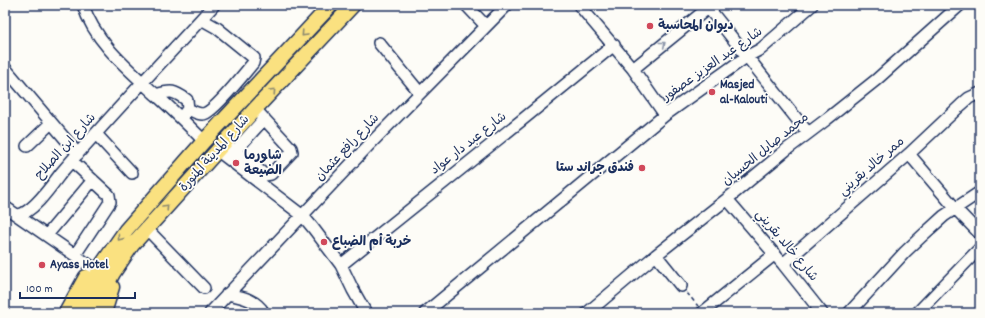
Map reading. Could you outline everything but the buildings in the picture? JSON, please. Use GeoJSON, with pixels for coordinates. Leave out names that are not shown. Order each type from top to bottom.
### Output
{"type":"FeatureCollection","features":[{"type":"Feature","properties":{"kind":"main road","name":"شارع المدينة المنورة"},"geometry":{"type":"LineString","coordinates":[[90,309],[98,265],[126,230],[204,140],[331,5]]}},
{"type":"Feature","properties":{"kind":"main road","name":"شارع المدينة المنورة"},"geometry":{"type":"LineString","coordinates":[[90,309],[119,262],[146,228],[226,149],[259,114],[353,5]]}},
{"type":"Feature","properties":{"kind":"main road"},"geometry":{"type":"LineString","coordinates":[[66,313],[98,265]]}},
{"type":"Feature","properties":{"kind":"street"},"geometry":{"type":"LineString","coordinates":[[83,5],[95,32],[111,52],[180,119],[204,140]]}},
{"type":"Feature","properties":{"kind":"street","name":"شارع ابن الصلاح"},"geometry":{"type":"LineString","coordinates":[[18,215],[27,211],[37,201],[75,157],[214,5]]}},
{"type":"Feature","properties":{"kind":"street"},"geometry":{"type":"LineString","coordinates":[[466,5],[486,26]]}},
{"type":"Feature","properties":{"kind":"street","name":"شارع رافع عثمان"},"geometry":{"type":"LineString","coordinates":[[210,313],[420,93],[507,5]]}},
{"type":"Feature","properties":{"kind":"street"},"geometry":{"type":"LineString","coordinates":[[579,5],[633,69],[665,115]]}},
{"type":"Feature","properties":{"kind":"street","name":"شارع عبد العزيز عصفور"},"geometry":{"type":"LineString","coordinates":[[425,313],[665,115],[746,57],[761,49],[812,5]]}},
{"type":"Feature","properties":{"kind":"street","name":"محمد صايل الحسبان"},"geometry":{"type":"LineString","coordinates":[[587,313],[780,154],[876,80],[960,5]]}},
{"type":"Feature","properties":{"kind":"street"},"geometry":{"type":"LineString","coordinates":[[633,69],[707,6],[746,57],[808,133]]}},
{"type":"Feature","properties":{"kind":"street"},"geometry":{"type":"LineString","coordinates":[[188,109],[198,114],[205,114],[217,104],[253,63],[254,58],[217,28],[201,19]]}},
{"type":"Feature","properties":{"kind":"street"},"geometry":{"type":"LineString","coordinates":[[379,43],[420,93]]}},
{"type":"Feature","properties":{"kind":"street","name":"شارع عبد دار عواد"},"geometry":{"type":"LineString","coordinates":[[341,265],[614,45]]}},
{"type":"Feature","properties":{"kind":"street"},"geometry":{"type":"LineString","coordinates":[[5,68],[51,123],[93,180],[109,195],[110,202],[75,255]]}},
{"type":"Feature","properties":{"kind":"street"},"geometry":{"type":"LineString","coordinates":[[156,95],[168,91],[175,92],[187,100],[188,109],[180,119]]}},
{"type":"Feature","properties":{"kind":"street","name":"ممر خالد بقريني"},"geometry":{"type":"LineString","coordinates":[[783,264],[909,154],[962,104],[969,98],[980,93]]}},
{"type":"Feature","properties":{"kind":"street"},"geometry":{"type":"LineString","coordinates":[[226,149],[265,175],[271,174],[292,152],[291,148],[259,114]]}},
{"type":"Feature","properties":{"kind":"street"},"geometry":{"type":"LineString","coordinates":[[27,146],[51,123]]}},
{"type":"Feature","properties":{"kind":"street"},"geometry":{"type":"LineString","coordinates":[[96,134],[132,173]]}},
{"type":"Feature","properties":{"kind":"street"},"geometry":{"type":"LineString","coordinates":[[226,149],[303,216],[314,228],[341,265],[366,313]]}},
{"type":"Feature","properties":{"kind":"street"},"geometry":{"type":"LineString","coordinates":[[909,154],[955,208],[980,234]]}},
{"type":"Feature","properties":{"kind":"street"},"geometry":{"type":"LineString","coordinates":[[47,235],[93,180]]}},
{"type":"Feature","properties":{"kind":"street"},"geometry":{"type":"LineString","coordinates":[[849,313],[905,252],[944,216],[980,192]]}},
{"type":"Feature","properties":{"kind":"street","name":"شارع خالد بقريني"},"geometry":{"type":"LineString","coordinates":[[727,199],[775,254],[822,313]]}},
{"type":"Feature","properties":{"kind":"street"},"geometry":{"type":"LineString","coordinates":[[5,207],[75,255],[98,265]]}},
{"type":"Feature","properties":{"kind":"street"},"geometry":{"type":"LineString","coordinates":[[146,228],[204,288]]}},
{"type":"Feature","properties":{"kind":"street"},"geometry":{"type":"LineString","coordinates":[[917,313],[980,248]]}},
{"type":"Feature","properties":{"kind":"street"},"geometry":{"type":"LineString","coordinates":[[706,312],[775,254]]}},
{"type":"Feature","properties":{"kind":"street"},"geometry":{"type":"LineString","coordinates":[[656,255],[681,286]]}},
{"type":"Feature","properties":{"kind":"street"},"geometry":{"type":"LineString","coordinates":[[227,294],[248,299],[256,304],[264,313]]}},
{"type":"Feature","properties":{"kind":"path"},"geometry":{"type":"LineString","coordinates":[[681,286],[706,312]]}},
{"type":"Feature","properties":{"kind":"place","name":"ديوان المحاسبة"},"geometry":{"type":"Point","coordinates":[650,26]}},
{"type":"Feature","properties":{"kind":"place","name":"Masjed al-Kalouti"},"geometry":{"type":"Point","coordinates":[712,92]}},
{"type":"Feature","properties":{"kind":"place","name":"شاورما الضيعة"},"geometry":{"type":"Point","coordinates":[236,163]}},
{"type":"Feature","properties":{"kind":"place","name":"فندق جراند ستا"},"geometry":{"type":"Point","coordinates":[642,168]}},
{"type":"Feature","properties":{"kind":"place","name":"خربة أم الضباع"},"geometry":{"type":"Point","coordinates":[324,242]}},
{"type":"Feature","properties":{"kind":"place","name":"Ayass Hotel"},"geometry":{"type":"Point","coordinates":[42,265]}}]}
